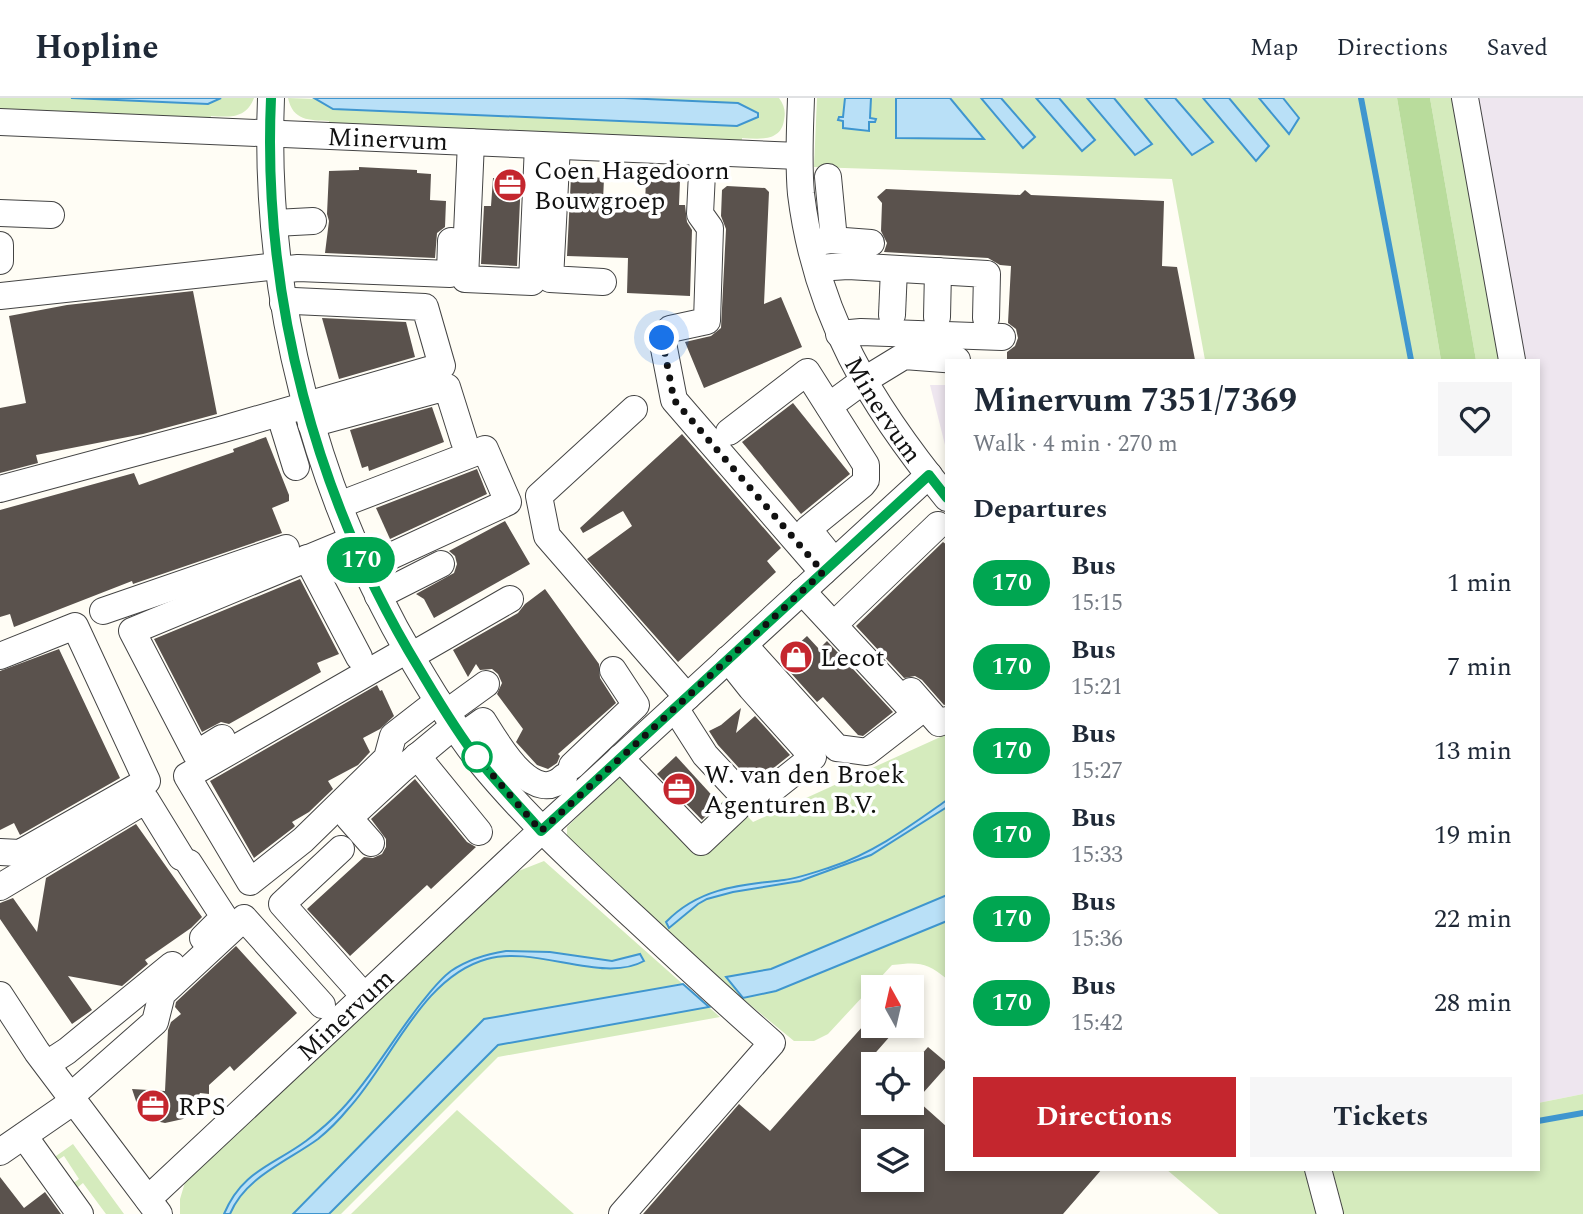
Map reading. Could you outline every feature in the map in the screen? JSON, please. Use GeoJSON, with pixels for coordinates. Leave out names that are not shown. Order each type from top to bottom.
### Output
{"type":"FeatureCollection","features":[{"type":"Feature","properties":{"kind":"street"},"geometry":{"type":"LineString","coordinates":[[271,98],[270,133],[275,223],[283,303],[308,415],[346,523],[378,596],[405,647],[477,758],[541,831],[772,1043],[622,1214]]}},
{"type":"Feature","properties":{"kind":"street","name":"Minervum"},"geometry":{"type":"LineString","coordinates":[[0,995],[47,1064],[153,1206],[365,996],[929,475],[863,381],[839,334],[820,250],[801,194],[801,98]]}},
{"type":"Feature","properties":{"kind":"street"},"geometry":{"type":"LineString","coordinates":[[1465,98],[1512,359]]}},
{"type":"Feature","properties":{"kind":"street","name":"Minervum"},"geometry":{"type":"LineString","coordinates":[[0,121],[799,156]]}},
{"type":"Feature","properties":{"kind":"street"},"geometry":{"type":"LineString","coordinates":[[463,141],[465,279],[532,282],[547,145]]}},
{"type":"Feature","properties":{"kind":"street"},"geometry":{"type":"LineString","coordinates":[[0,296],[279,268],[450,274],[463,141]]}},
{"type":"Feature","properties":{"kind":"street"},"geometry":{"type":"LineString","coordinates":[[547,145],[550,279],[603,282]]}},
{"type":"Feature","properties":{"kind":"street"},"geometry":{"type":"LineString","coordinates":[[703,152],[701,214],[710,228],[706,321],[670,329],[662,338],[674,400],[818,577],[916,714],[867,752],[837,748],[736,652]]}},
{"type":"Feature","properties":{"kind":"street"},"geometry":{"type":"LineString","coordinates":[[820,250],[828,177]]}},
{"type":"Feature","properties":{"kind":"street"},"geometry":{"type":"LineString","coordinates":[[0,213],[51,215]]}},
{"type":"Feature","properties":{"kind":"street"},"geometry":{"type":"LineString","coordinates":[[275,223],[313,221]]}},
{"type":"Feature","properties":{"kind":"street"},"geometry":{"type":"LineString","coordinates":[[820,250],[871,243]]}},
{"type":"Feature","properties":{"kind":"street"},"geometry":{"type":"LineString","coordinates":[[0,245],[0,261]]}},
{"type":"Feature","properties":{"kind":"street"},"geometry":{"type":"LineString","coordinates":[[820,250],[848,266],[987,274],[994,328],[839,334]]}},
{"type":"Feature","properties":{"kind":"street"},"geometry":{"type":"LineString","coordinates":[[892,315],[894,269]]}},
{"type":"Feature","properties":{"kind":"street"},"geometry":{"type":"LineString","coordinates":[[937,317],[939,271]]}},
{"type":"Feature","properties":{"kind":"street"},"geometry":{"type":"LineString","coordinates":[[58,487],[283,425],[442,366],[425,307],[293,301],[283,303]]}},
{"type":"Feature","properties":{"kind":"street"},"geometry":{"type":"LineString","coordinates":[[829,406],[904,356],[945,359]]}},
{"type":"Feature","properties":{"kind":"street"},"geometry":{"type":"LineString","coordinates":[[729,432],[807,372],[866,465],[867,474],[862,485],[808,529],[818,577],[843,616],[939,723],[945,721]]}},
{"type":"Feature","properties":{"kind":"street"},"geometry":{"type":"LineString","coordinates":[[0,489],[220,430],[447,387],[464,441]]}},
{"type":"Feature","properties":{"kind":"street"},"geometry":{"type":"LineString","coordinates":[[634,409],[539,496],[547,537],[681,702],[705,755],[747,799],[774,788],[813,757],[751,688],[736,652]]}},
{"type":"Feature","properties":{"kind":"street"},"geometry":{"type":"LineString","coordinates":[[283,425],[296,467]]}},
{"type":"Feature","properties":{"kind":"street"},"geometry":{"type":"LineString","coordinates":[[103,611],[264,556],[346,523],[485,449],[508,502],[365,568]]}},
{"type":"Feature","properties":{"kind":"street"},"geometry":{"type":"LineString","coordinates":[[929,475],[945,495]]}},
{"type":"Feature","properties":{"kind":"street"},"geometry":{"type":"LineString","coordinates":[[843,616],[942,530],[909,494]]}},
{"type":"Feature","properties":{"kind":"street"},"geometry":{"type":"LineString","coordinates":[[346,523],[307,558],[132,631],[196,754],[359,657],[405,647]]}},
{"type":"Feature","properties":{"kind":"street"},"geometry":{"type":"LineString","coordinates":[[307,558],[359,657]]}},
{"type":"Feature","properties":{"kind":"street"},"geometry":{"type":"LineString","coordinates":[[378,596],[442,564]]}},
{"type":"Feature","properties":{"kind":"street"},"geometry":{"type":"LineString","coordinates":[[510,599],[405,647],[187,776],[250,882],[303,840],[387,758],[393,736],[450,719],[483,721],[529,781],[539,786],[560,781],[636,705],[613,670]]}},
{"type":"Feature","properties":{"kind":"street"},"geometry":{"type":"LineString","coordinates":[[0,656],[75,626],[147,781],[20,853],[0,852]]}},
{"type":"Feature","properties":{"kind":"street"},"geometry":{"type":"LineString","coordinates":[[371,843],[349,818],[417,756],[486,684]]}},
{"type":"Feature","properties":{"kind":"street"},"geometry":{"type":"LineString","coordinates":[[615,725],[626,753],[701,842],[737,808]]}},
{"type":"Feature","properties":{"kind":"street"},"geometry":{"type":"LineString","coordinates":[[417,756],[479,832]]}},
{"type":"Feature","properties":{"kind":"street"},"geometry":{"type":"LineString","coordinates":[[0,887],[146,800],[224,917],[181,958],[67,1051],[47,1064]]}},
{"type":"Feature","properties":{"kind":"street"},"geometry":{"type":"LineString","coordinates":[[341,849],[282,904],[365,996]]}},
{"type":"Feature","properties":{"kind":"street"},"geometry":{"type":"LineString","coordinates":[[0,1152],[72,1098],[155,1022],[162,994],[244,918],[322,1005]]}},
{"type":"Feature","properties":{"kind":"street"},"geometry":{"type":"LineString","coordinates":[[24,1136],[80,1214]]}},
{"type":"Feature","properties":{"kind":"street"},"geometry":{"type":"LineString","coordinates":[[1319,1171],[1330,1214]]}},
{"type":"Feature","properties":{"kind":"shaded area"},"geometry":{"type":"Polygon","coordinates":[[[1454,98],[1583,98],[1583,1094],[1540,1103],[1540,359],[1501,359],[1454,98]]]}},
{"type":"Feature","properties":{"kind":"shaded area"},"geometry":{"type":"Polygon","coordinates":[[[930,385],[945,385],[945,445],[930,385]]]}},
{"type":"Feature","properties":{"kind":"green space"},"geometry":{"type":"Polygon","coordinates":[[[0,98],[208,104],[221,98],[254,98],[242,113],[211,116],[210,122],[0,114],[0,98]]]}},
{"type":"Feature","properties":{"kind":"green space"},"geometry":{"type":"Polygon","coordinates":[[[288,98],[317,99],[333,109],[737,126],[753,117],[753,113],[738,103],[624,98],[779,98],[785,114],[782,127],[774,136],[762,139],[742,138],[742,144],[329,128],[329,121],[298,115],[290,106],[288,98]]]}},
{"type":"Feature","properties":{"kind":"green space"},"geometry":{"type":"Polygon","coordinates":[[[817,98],[845,98],[843,117],[839,120],[869,130],[869,122],[875,119],[869,119],[871,98],[1397,98],[1441,359],[1205,359],[1172,179],[814,167],[817,98]]]}},
{"type":"Feature","properties":{"kind":"green space"},"geometry":{"type":"Polygon","coordinates":[[[1397,98],[1430,98],[1476,359],[1441,359],[1397,98]]]}},
{"type":"Feature","properties":{"kind":"green space"},"geometry":{"type":"Polygon","coordinates":[[[1430,98],[1455,98],[1501,359],[1476,359],[1430,98]]]}},
{"type":"Feature","properties":{"kind":"green space"},"geometry":{"type":"Polygon","coordinates":[[[945,735],[945,978],[922,964],[892,965],[883,975],[861,975],[861,998],[828,1034],[814,1041],[794,1041],[687,953],[567,838],[567,827],[623,772],[686,837],[728,796],[753,822],[945,735]]]}},
{"type":"Feature","properties":{"kind":"green space"},"geometry":{"type":"Polygon","coordinates":[[[544,861],[720,1017],[498,1057],[341,1214],[180,1214],[180,1199],[186,1179],[516,872],[544,861]]]}},
{"type":"Feature","properties":{"kind":"green space"},"geometry":{"type":"Polygon","coordinates":[[[1583,1094],[1583,1214],[1339,1214],[1328,1171],[1540,1171],[1540,1103],[1583,1094]]]}},
{"type":"Feature","properties":{"kind":"green space"},"geometry":{"type":"Polygon","coordinates":[[[457,1110],[574,1214],[351,1214],[457,1110]]]}},
{"type":"Feature","properties":{"kind":"green space"},"geometry":{"type":"Polygon","coordinates":[[[73,1144],[124,1214],[106,1214],[83,1183],[73,1191],[69,1186],[79,1179],[64,1156],[50,1165],[49,1161],[73,1144]]]}},
{"type":"Feature","properties":{"kind":"green space"},"geometry":{"type":"Polygon","coordinates":[[[1168,1171],[1310,1171],[1320,1214],[1219,1214],[1168,1171]]]}},
{"type":"Feature","properties":{"kind":"water"},"geometry":{"type":"Polygon","coordinates":[[[71,98],[221,98],[208,104],[71,98]]]}},
{"type":"Feature","properties":{"kind":"water"},"geometry":{"type":"Polygon","coordinates":[[[314,98],[624,98],[738,103],[758,113],[758,117],[737,126],[333,109],[314,98]]]}},
{"type":"Feature","properties":{"kind":"water"},"geometry":{"type":"Polygon","coordinates":[[[845,98],[871,98],[870,118],[876,119],[875,122],[869,122],[869,131],[843,128],[843,121],[838,120],[843,117],[845,98]]]}},
{"type":"Feature","properties":{"kind":"water"},"geometry":{"type":"Polygon","coordinates":[[[896,98],[950,98],[984,139],[896,138],[896,98]]]}},
{"type":"Feature","properties":{"kind":"water"},"geometry":{"type":"Polygon","coordinates":[[[981,98],[1001,98],[1035,137],[1023,148],[981,98]]]}},
{"type":"Feature","properties":{"kind":"water"},"geometry":{"type":"Polygon","coordinates":[[[1036,98],[1059,98],[1095,140],[1082,151],[1036,98]]]}},
{"type":"Feature","properties":{"kind":"water"},"geometry":{"type":"Polygon","coordinates":[[[1087,98],[1114,98],[1152,144],[1135,155],[1087,98]]]}},
{"type":"Feature","properties":{"kind":"water"},"geometry":{"type":"Polygon","coordinates":[[[1145,98],[1175,98],[1213,142],[1192,155],[1145,98]]]}},
{"type":"Feature","properties":{"kind":"water"},"geometry":{"type":"Polygon","coordinates":[[[1203,98],[1229,98],[1269,146],[1256,161],[1203,98]]]}},
{"type":"Feature","properties":{"kind":"water"},"geometry":{"type":"Polygon","coordinates":[[[1259,98],[1283,98],[1299,118],[1289,134],[1259,98]]]}},
{"type":"Feature","properties":{"kind":"water"},"geometry":{"type":"Polygon","coordinates":[[[945,801],[945,808],[871,855],[800,881],[707,899],[669,928],[666,922],[706,895],[720,890],[814,873],[847,861],[891,838],[945,801]]]}},
{"type":"Feature","properties":{"kind":"water"},"geometry":{"type":"Polygon","coordinates":[[[945,896],[945,922],[776,991],[743,998],[726,977],[771,969],[945,896]]]}},
{"type":"Feature","properties":{"kind":"water"},"geometry":{"type":"Polygon","coordinates":[[[506,951],[550,952],[612,961],[640,954],[644,961],[627,967],[609,968],[506,956],[487,959],[464,969],[443,984],[425,1002],[364,1090],[334,1125],[318,1139],[268,1171],[246,1190],[230,1214],[224,1214],[231,1200],[249,1179],[306,1141],[342,1109],[443,978],[470,961],[506,951]]]}},
{"type":"Feature","properties":{"kind":"water"},"geometry":{"type":"Polygon","coordinates":[[[683,984],[709,1007],[498,1045],[329,1214],[293,1214],[484,1019],[683,984]]]}},
{"type":"Feature","properties":{"kind":"building"},"geometry":{"type":"Polygon","coordinates":[[[359,167],[417,170],[417,173],[431,174],[430,200],[446,201],[445,227],[437,233],[435,258],[325,253],[329,221],[329,171],[359,170],[359,167]]]}},
{"type":"Feature","properties":{"kind":"building"},"geometry":{"type":"Polygon","coordinates":[[[510,172],[521,179],[517,266],[481,264],[484,206],[491,206],[493,178],[502,179],[510,172]]]}},
{"type":"Feature","properties":{"kind":"building"},"geometry":{"type":"Polygon","coordinates":[[[571,176],[604,178],[603,201],[645,203],[646,180],[680,181],[679,205],[685,205],[687,222],[692,230],[690,296],[627,293],[628,258],[567,256],[571,176]]]}},
{"type":"Feature","properties":{"kind":"building"},"geometry":{"type":"Polygon","coordinates":[[[727,186],[765,188],[769,192],[764,304],[781,297],[802,347],[704,388],[685,342],[711,336],[721,328],[726,229],[721,216],[722,190],[727,186]]]}},
{"type":"Feature","properties":{"kind":"building"},"geometry":{"type":"Polygon","coordinates":[[[886,189],[1020,195],[1025,190],[1031,195],[1164,201],[1162,266],[1177,267],[1195,359],[1007,359],[1007,352],[1015,346],[1018,338],[1016,329],[1008,323],[1011,266],[1000,265],[988,258],[884,252],[887,243],[881,231],[882,203],[877,197],[886,189]]]}},
{"type":"Feature","properties":{"kind":"building"},"geometry":{"type":"Polygon","coordinates":[[[193,291],[217,414],[143,434],[36,455],[38,463],[0,473],[0,408],[26,403],[9,316],[67,305],[193,291]]]}},
{"type":"Feature","properties":{"kind":"building"},"geometry":{"type":"Polygon","coordinates":[[[322,318],[406,322],[415,357],[339,379],[322,318]]]}},
{"type":"Feature","properties":{"kind":"building"},"geometry":{"type":"Polygon","coordinates":[[[793,403],[850,474],[801,514],[742,442],[793,403]]]}},
{"type":"Feature","properties":{"kind":"building"},"geometry":{"type":"Polygon","coordinates":[[[432,407],[444,442],[369,471],[368,466],[362,468],[350,430],[432,407]]]}},
{"type":"Feature","properties":{"kind":"building"},"geometry":{"type":"Polygon","coordinates":[[[682,434],[781,548],[767,561],[776,572],[678,662],[587,559],[632,526],[623,511],[583,533],[580,528],[682,434]]]}},
{"type":"Feature","properties":{"kind":"building"},"geometry":{"type":"Polygon","coordinates":[[[266,437],[289,495],[289,501],[272,508],[282,533],[133,584],[132,581],[14,627],[10,614],[0,617],[0,510],[134,473],[139,485],[234,452],[233,449],[266,437]]]}},
{"type":"Feature","properties":{"kind":"building"},"geometry":{"type":"Polygon","coordinates":[[[477,469],[487,494],[390,539],[376,508],[477,469]]]}},
{"type":"Feature","properties":{"kind":"building"},"geometry":{"type":"Polygon","coordinates":[[[505,521],[530,564],[434,618],[424,599],[416,594],[454,573],[457,564],[455,556],[449,551],[505,521]]]}},
{"type":"Feature","properties":{"kind":"building"},"geometry":{"type":"Polygon","coordinates":[[[943,542],[945,544],[945,705],[922,680],[915,676],[904,678],[856,626],[943,542]]]}},
{"type":"Feature","properties":{"kind":"building"},"geometry":{"type":"Polygon","coordinates":[[[300,579],[339,654],[317,663],[321,672],[229,724],[221,722],[202,732],[154,639],[300,579]]]}},
{"type":"Feature","properties":{"kind":"building"},"geometry":{"type":"Polygon","coordinates":[[[545,589],[599,664],[600,678],[616,703],[558,754],[560,756],[557,763],[548,769],[537,765],[516,742],[523,729],[497,694],[502,683],[498,674],[492,669],[480,670],[476,664],[468,677],[453,650],[518,613],[545,589]]]}},
{"type":"Feature","properties":{"kind":"building"},"geometry":{"type":"Polygon","coordinates":[[[807,636],[819,649],[827,641],[893,712],[863,736],[858,735],[823,697],[817,702],[780,661],[807,636]]]}},
{"type":"Feature","properties":{"kind":"building"},"geometry":{"type":"Polygon","coordinates":[[[59,649],[120,778],[20,835],[14,823],[0,830],[0,671],[59,649]]]}},
{"type":"Feature","properties":{"kind":"building"},"geometry":{"type":"Polygon","coordinates":[[[377,685],[394,716],[380,729],[363,738],[370,752],[358,765],[328,781],[333,789],[309,812],[292,822],[295,826],[293,828],[254,858],[210,781],[377,685]]]}},
{"type":"Feature","properties":{"kind":"building"},"geometry":{"type":"Polygon","coordinates":[[[741,708],[736,733],[755,716],[790,755],[766,774],[750,780],[709,731],[721,725],[741,708]]]}},
{"type":"Feature","properties":{"kind":"building"},"geometry":{"type":"Polygon","coordinates":[[[676,756],[719,803],[702,820],[657,774],[676,756]]]}},
{"type":"Feature","properties":{"kind":"building"},"geometry":{"type":"Polygon","coordinates":[[[415,779],[467,842],[476,847],[431,889],[427,885],[350,956],[307,909],[364,857],[373,858],[382,854],[386,839],[371,819],[415,779]]]}},
{"type":"Feature","properties":{"kind":"building"},"geometry":{"type":"Polygon","coordinates":[[[136,824],[202,917],[191,928],[145,960],[148,964],[122,986],[68,976],[92,1010],[72,1024],[0,919],[0,903],[13,898],[37,932],[46,878],[136,824]]]}},
{"type":"Feature","properties":{"kind":"building"},"geometry":{"type":"Polygon","coordinates":[[[236,946],[297,1013],[234,1071],[230,1066],[209,1085],[209,1094],[200,1093],[192,1110],[183,1119],[165,1123],[151,1120],[138,1107],[132,1089],[165,1091],[168,1030],[171,1022],[181,1014],[175,1007],[176,1002],[236,946]]]}},
{"type":"Feature","properties":{"kind":"building"},"geometry":{"type":"Polygon","coordinates":[[[861,1028],[861,1038],[888,1038],[876,1052],[861,1052],[861,1115],[924,1115],[924,1106],[945,1125],[945,1171],[1100,1171],[1063,1214],[643,1214],[739,1104],[770,1131],[861,1028]]]}},
{"type":"Feature","properties":{"kind":"building"},"geometry":{"type":"Polygon","coordinates":[[[928,1047],[945,1061],[945,1068],[924,1092],[924,1052],[928,1047]]]}},
{"type":"Feature","properties":{"kind":"building"},"geometry":{"type":"Polygon","coordinates":[[[0,1177],[24,1208],[45,1192],[61,1214],[0,1214],[0,1177]]]}},
{"type":"Feature","properties":{"kind":"waterway"},"geometry":{"type":"LineString","coordinates":[[1361,98],[1411,359]]}},
{"type":"Feature","properties":{"kind":"waterway"},"geometry":{"type":"LineString","coordinates":[[1540,1121],[1583,1113]]}},
{"type":"Feature","properties":{"kind":"bus line","name":"170"},"geometry":{"type":"LineString","coordinates":[[271,98],[274,219],[283,303],[304,400],[324,468],[372,584],[407,650],[477,758],[541,831],[929,475],[945,495]]}},
{"type":"Feature","properties":{"kind":"place","name":"Coen Hagedoorn Bouwgroep"},"geometry":{"type":"Point","coordinates":[510,185]}},
{"type":"Feature","properties":{"kind":"place","name":"Lecot"},"geometry":{"type":"Point","coordinates":[796,657]}},
{"type":"Feature","properties":{"kind":"place","name":"W. van den Broek Agenturen B.V."},"geometry":{"type":"Point","coordinates":[679,789]}},
{"type":"Feature","properties":{"kind":"place","name":"RPS"},"geometry":{"type":"Point","coordinates":[153,1106]}},
{"type":"Feature","properties":{"kind":"route"},"geometry":{"type":"LineString","coordinates":[[477,757],[541,831],[823,572],[674,400],[662,338]]}}]}
